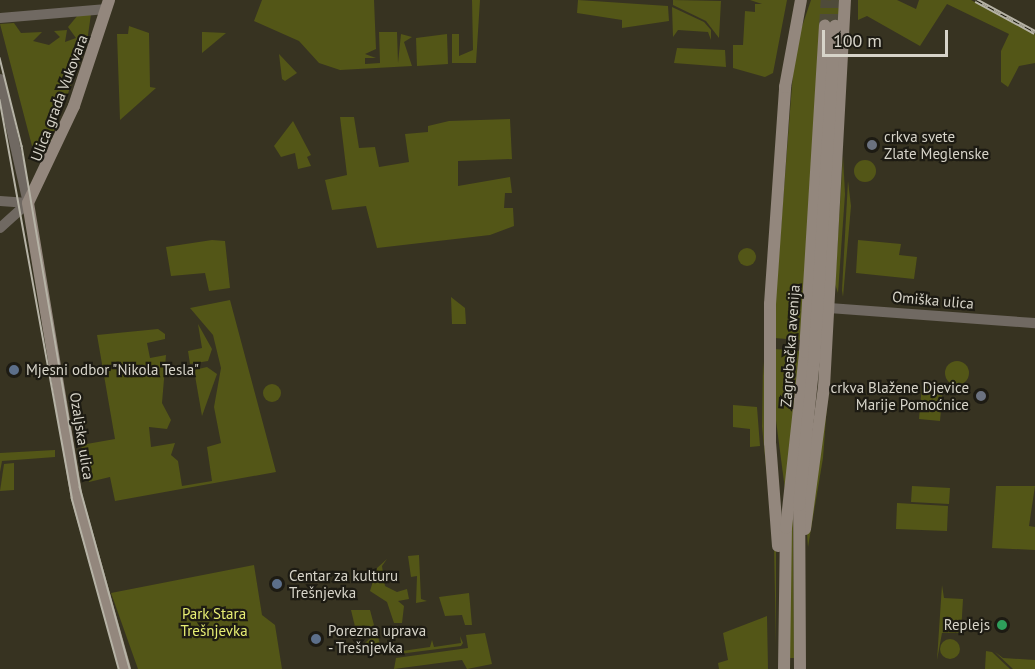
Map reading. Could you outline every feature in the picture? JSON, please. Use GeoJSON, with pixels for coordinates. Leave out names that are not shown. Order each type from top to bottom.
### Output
{"type":"FeatureCollection","features":[{"type":"Feature","properties":{"kind":"main road"},"geometry":{"type":"LineString","coordinates":[[784,594],[770,443],[768,347],[785,87],[801,0]]}},
{"type":"Feature","properties":{"kind":"main road"},"geometry":{"type":"LineString","coordinates":[[799,578],[829,308],[845,0]]}},
{"type":"Feature","properties":{"kind":"main road","name":"Ulica grada Vukovara"},"geometry":{"type":"LineString","coordinates":[[28,203],[61,138],[108,4]]}},
{"type":"Feature","properties":{"kind":"main road","name":"Zagrebačka avenija"},"geometry":{"type":"LineString","coordinates":[[784,669],[784,594],[830,26],[815,350],[799,505],[801,669]]}},
{"type":"Feature","properties":{"kind":"main road","name":"Ozaljska ulica"},"geometry":{"type":"LineString","coordinates":[[28,203],[77,498],[125,669]]}},
{"type":"Feature","properties":{"kind":"street"},"geometry":{"type":"LineString","coordinates":[[0,18],[108,4]]}},
{"type":"Feature","properties":{"kind":"street"},"geometry":{"type":"LineString","coordinates":[[0,79],[28,203]]}},
{"type":"Feature","properties":{"kind":"street"},"geometry":{"type":"LineString","coordinates":[[0,201],[28,203]]}},
{"type":"Feature","properties":{"kind":"street"},"geometry":{"type":"LineString","coordinates":[[0,228],[28,203]]}},
{"type":"Feature","properties":{"kind":"street"},"geometry":{"type":"LineString","coordinates":[[0,213],[0,222]]}},
{"type":"Feature","properties":{"kind":"street","name":"Omiška ulica"},"geometry":{"type":"LineString","coordinates":[[829,308],[1035,323]]}},
{"type":"Feature","properties":{"kind":"green space"},"geometry":{"type":"Polygon","coordinates":[[[262,0],[374,0],[376,49],[365,54],[376,58],[365,58],[365,64],[380,63],[379,32],[397,32],[398,63],[401,34],[412,37],[404,42],[412,66],[340,70],[319,63],[299,41],[254,21],[262,0]]]}},
{"type":"Feature","properties":{"kind":"green space"},"geometry":{"type":"Polygon","coordinates":[[[472,0],[480,0],[476,63],[452,63],[452,34],[459,34],[459,56],[473,50],[472,0]]]}},
{"type":"Feature","properties":{"kind":"green space"},"geometry":{"type":"Polygon","coordinates":[[[578,0],[668,6],[669,21],[622,28],[622,20],[577,13],[578,0]]]}},
{"type":"Feature","properties":{"kind":"green space"},"geometry":{"type":"Polygon","coordinates":[[[673,0],[721,1],[719,38],[706,21],[673,5],[673,0]]]}},
{"type":"Feature","properties":{"kind":"green space"},"geometry":{"type":"Polygon","coordinates":[[[750,0],[787,0],[773,73],[765,77],[733,68],[733,45],[743,45],[745,11],[755,12],[755,4],[762,4],[750,0]]]}},
{"type":"Feature","properties":{"kind":"green space"},"geometry":{"type":"Polygon","coordinates":[[[811,0],[840,0],[841,5],[801,340],[774,338],[774,317],[795,47],[811,0]]]}},
{"type":"Feature","properties":{"kind":"green space"},"geometry":{"type":"Polygon","coordinates":[[[858,0],[897,0],[916,9],[919,0],[971,0],[1035,34],[1035,63],[1019,66],[1008,87],[1001,82],[1001,51],[1009,34],[947,4],[920,46],[867,16],[858,20],[858,0]]]}},
{"type":"Feature","properties":{"kind":"green space"},"geometry":{"type":"Polygon","coordinates":[[[672,7],[704,22],[711,30],[711,40],[708,32],[678,30],[673,37],[672,7]]]}},
{"type":"Feature","properties":{"kind":"green space"},"geometry":{"type":"Polygon","coordinates":[[[91,14],[87,42],[50,142],[32,146],[0,24],[14,23],[21,33],[42,32],[33,41],[49,45],[60,37],[54,31],[67,30],[65,42],[76,38],[68,27],[78,15],[91,14]]]}},
{"type":"Feature","properties":{"kind":"green space"},"geometry":{"type":"Polygon","coordinates":[[[129,26],[149,33],[150,87],[156,88],[120,120],[117,34],[128,34],[129,26]]]}},
{"type":"Feature","properties":{"kind":"green space"},"geometry":{"type":"Polygon","coordinates":[[[202,32],[204,32],[226,33],[202,53],[202,32]]]}},
{"type":"Feature","properties":{"kind":"green space"},"geometry":{"type":"Polygon","coordinates":[[[447,34],[448,64],[417,66],[416,38],[447,34]]]}},
{"type":"Feature","properties":{"kind":"green space"},"geometry":{"type":"Polygon","coordinates":[[[677,48],[725,50],[726,67],[674,63],[677,48]]]}},
{"type":"Feature","properties":{"kind":"green space"},"geometry":{"type":"Polygon","coordinates":[[[279,54],[297,73],[285,81],[282,79],[279,54]]]}},
{"type":"Feature","properties":{"kind":"green space"},"geometry":{"type":"Polygon","coordinates":[[[340,117],[354,117],[359,148],[375,147],[379,167],[409,162],[405,134],[428,132],[428,126],[449,121],[510,119],[512,159],[458,161],[458,186],[510,177],[512,193],[505,193],[504,208],[513,208],[514,226],[490,235],[377,248],[366,206],[332,210],[325,180],[347,175],[340,117]]]}},
{"type":"Feature","properties":{"kind":"green space"},"geometry":{"type":"Polygon","coordinates":[[[293,121],[311,155],[307,157],[311,166],[298,169],[295,153],[281,157],[274,146],[293,121]]]}},
{"type":"Feature","properties":{"kind":"green space"},"geometry":{"type":"Polygon","coordinates":[[[843,156],[845,194],[838,293],[835,284],[843,156]]]}},
{"type":"Feature","properties":{"kind":"green space"},"geometry":{"type":"Polygon","coordinates":[[[865,160],[873,163],[876,171],[873,179],[865,182],[857,179],[854,171],[857,163],[865,160]]]}},
{"type":"Feature","properties":{"kind":"green space"},"geometry":{"type":"Polygon","coordinates":[[[848,181],[851,206],[843,297],[842,290],[848,181]]]}},
{"type":"Feature","properties":{"kind":"green space"},"geometry":{"type":"Polygon","coordinates":[[[212,240],[225,241],[230,288],[209,291],[205,273],[171,276],[166,247],[212,240]]]}},
{"type":"Feature","properties":{"kind":"green space"},"geometry":{"type":"Polygon","coordinates":[[[858,240],[901,244],[899,255],[917,257],[914,279],[856,273],[858,240]]]}},
{"type":"Feature","properties":{"kind":"green space"},"geometry":{"type":"Polygon","coordinates":[[[743,248],[751,248],[756,253],[754,264],[743,266],[738,261],[738,253],[743,248]]]}},
{"type":"Feature","properties":{"kind":"green space"},"geometry":{"type":"Polygon","coordinates":[[[451,297],[465,308],[466,324],[452,324],[451,297]]]}},
{"type":"Feature","properties":{"kind":"green space"},"geometry":{"type":"Polygon","coordinates":[[[230,300],[276,472],[115,501],[110,477],[89,482],[81,445],[115,439],[97,335],[158,329],[165,334],[165,339],[147,343],[150,358],[166,355],[162,403],[171,420],[167,429],[149,427],[151,447],[175,443],[171,455],[178,461],[182,486],[212,481],[207,447],[221,443],[214,407],[221,368],[213,335],[190,308],[230,300]]]}},
{"type":"Feature","properties":{"kind":"green space"},"geometry":{"type":"Polygon","coordinates":[[[198,324],[212,349],[208,361],[190,364],[188,351],[202,348],[198,324]]]}},
{"type":"Feature","properties":{"kind":"green space"},"geometry":{"type":"Polygon","coordinates":[[[774,349],[801,351],[786,497],[775,413],[774,349]]]}},
{"type":"Feature","properties":{"kind":"green space"},"geometry":{"type":"Polygon","coordinates":[[[763,361],[776,550],[776,646],[774,546],[762,427],[763,361]]]}},
{"type":"Feature","properties":{"kind":"green space"},"geometry":{"type":"Polygon","coordinates":[[[957,361],[962,362],[968,368],[968,378],[962,384],[957,385],[952,384],[946,378],[945,373],[946,368],[952,362],[957,361]]]}},
{"type":"Feature","properties":{"kind":"green space"},"geometry":{"type":"Polygon","coordinates":[[[830,365],[823,458],[808,547],[807,534],[830,365]]]}},
{"type":"Feature","properties":{"kind":"green space"},"geometry":{"type":"Polygon","coordinates":[[[207,367],[217,374],[202,416],[194,370],[207,367]]]}},
{"type":"Feature","properties":{"kind":"green space"},"geometry":{"type":"Polygon","coordinates":[[[272,384],[278,387],[281,393],[278,399],[272,402],[266,399],[263,393],[266,387],[272,384]]]}},
{"type":"Feature","properties":{"kind":"green space"},"geometry":{"type":"Polygon","coordinates":[[[922,384],[943,386],[940,421],[919,419],[922,384]]]}},
{"type":"Feature","properties":{"kind":"green space"},"geometry":{"type":"Polygon","coordinates":[[[733,405],[757,407],[760,446],[750,447],[750,429],[733,427],[733,405]]]}},
{"type":"Feature","properties":{"kind":"green space"},"geometry":{"type":"Polygon","coordinates":[[[55,450],[55,457],[2,461],[0,472],[0,453],[55,450]]]}},
{"type":"Feature","properties":{"kind":"green space"},"geometry":{"type":"Polygon","coordinates":[[[14,463],[14,490],[0,491],[4,464],[14,463]]]}},
{"type":"Feature","properties":{"kind":"green space"},"geometry":{"type":"Polygon","coordinates":[[[912,486],[950,488],[949,504],[911,502],[912,486]]]}},
{"type":"Feature","properties":{"kind":"green space"},"geometry":{"type":"Polygon","coordinates":[[[996,486],[1035,486],[1029,526],[1035,527],[1035,550],[992,548],[996,486]]]}},
{"type":"Feature","properties":{"kind":"green space"},"geometry":{"type":"Polygon","coordinates":[[[793,500],[794,658],[789,658],[789,568],[793,500]]]}},
{"type":"Feature","properties":{"kind":"green space"},"geometry":{"type":"Polygon","coordinates":[[[897,503],[948,506],[947,531],[896,529],[897,503]]]}},
{"type":"Feature","properties":{"kind":"green space"},"geometry":{"type":"Polygon","coordinates":[[[419,555],[421,599],[427,601],[416,603],[417,576],[411,577],[408,556],[419,555]]]}},
{"type":"Feature","properties":{"kind":"green space"},"geometry":{"type":"Polygon","coordinates":[[[387,559],[382,566],[385,586],[397,592],[407,589],[409,599],[398,601],[404,606],[402,623],[394,623],[387,602],[370,591],[377,568],[387,559]]]}},
{"type":"Feature","properties":{"kind":"green space","name":"Park Stara Trešnjevka"},"geometry":{"type":"Polygon","coordinates":[[[254,565],[262,615],[275,625],[282,669],[138,669],[111,593],[254,565]]]}},
{"type":"Feature","properties":{"kind":"green space"},"geometry":{"type":"Polygon","coordinates":[[[942,585],[944,598],[963,599],[961,633],[942,633],[937,660],[942,585]]]}},
{"type":"Feature","properties":{"kind":"green space"},"geometry":{"type":"Polygon","coordinates":[[[469,593],[472,625],[465,625],[462,615],[445,616],[439,597],[469,593]]]}},
{"type":"Feature","properties":{"kind":"green space"},"geometry":{"type":"Polygon","coordinates":[[[351,610],[370,610],[374,625],[357,635],[351,610]]]}},
{"type":"Feature","properties":{"kind":"green space"},"geometry":{"type":"Polygon","coordinates":[[[767,616],[768,669],[719,669],[718,663],[728,660],[723,633],[767,616]]]}},
{"type":"Feature","properties":{"kind":"green space"},"geometry":{"type":"Polygon","coordinates":[[[377,632],[382,653],[380,655],[365,643],[377,632]]]}},
{"type":"Feature","properties":{"kind":"green space"},"geometry":{"type":"Polygon","coordinates":[[[485,633],[492,664],[467,669],[462,660],[394,669],[396,658],[468,648],[466,635],[485,633]]]}},
{"type":"Feature","properties":{"kind":"green space"},"geometry":{"type":"Polygon","coordinates":[[[460,636],[463,643],[461,646],[399,654],[397,644],[402,651],[430,647],[432,640],[434,647],[461,643],[460,636]]]}},
{"type":"Feature","properties":{"kind":"green space"},"geometry":{"type":"Polygon","coordinates":[[[946,639],[954,639],[960,645],[960,653],[954,659],[946,659],[940,653],[940,645],[946,639]]]}},
{"type":"Feature","properties":{"kind":"green space"},"geometry":{"type":"Polygon","coordinates":[[[986,651],[992,652],[1010,669],[985,669],[986,651]]]}},
{"type":"Feature","properties":{"kind":"green space"},"geometry":{"type":"Polygon","coordinates":[[[995,652],[1003,658],[1035,660],[1035,669],[1013,669],[995,652]]]}},
{"type":"Feature","properties":{"kind":"tunnel"},"geometry":{"type":"LineString","coordinates":[[825,26],[827,0]]}},
{"type":"Feature","properties":{"kind":"tunnel"},"geometry":{"type":"LineString","coordinates":[[835,26],[837,0]]}},
{"type":"Feature","properties":{"kind":"tram line"},"geometry":{"type":"LineString","coordinates":[[0,58],[22,146],[80,487],[130,669]]}},
{"type":"Feature","properties":{"kind":"tram line"},"geometry":{"type":"LineString","coordinates":[[0,100],[72,498],[119,669]]}},
{"type":"Feature","properties":{"kind":"railway"},"geometry":{"type":"LineString","coordinates":[[976,0],[1035,32]]}},
{"type":"Feature","properties":{"kind":"place","name":"crkva svete Zlate Meglenske"},"geometry":{"type":"Point","coordinates":[872,145]}},
{"type":"Feature","properties":{"kind":"place","name":"Mjesni odbor \"Nikola Tesla\""},"geometry":{"type":"Point","coordinates":[14,370]}},
{"type":"Feature","properties":{"kind":"place","name":"crkva Blažene Djevice Marije Pomoćnice"},"geometry":{"type":"Point","coordinates":[981,396]}},
{"type":"Feature","properties":{"kind":"place","name":"Centar za kulturu Trešnjevka"},"geometry":{"type":"Point","coordinates":[277,584]}},
{"type":"Feature","properties":{"kind":"place","name":"Replejs"},"geometry":{"type":"Point","coordinates":[1002,625]}},
{"type":"Feature","properties":{"kind":"place","name":"Porezna uprava - Trešnjevka"},"geometry":{"type":"Point","coordinates":[316,639]}}]}
